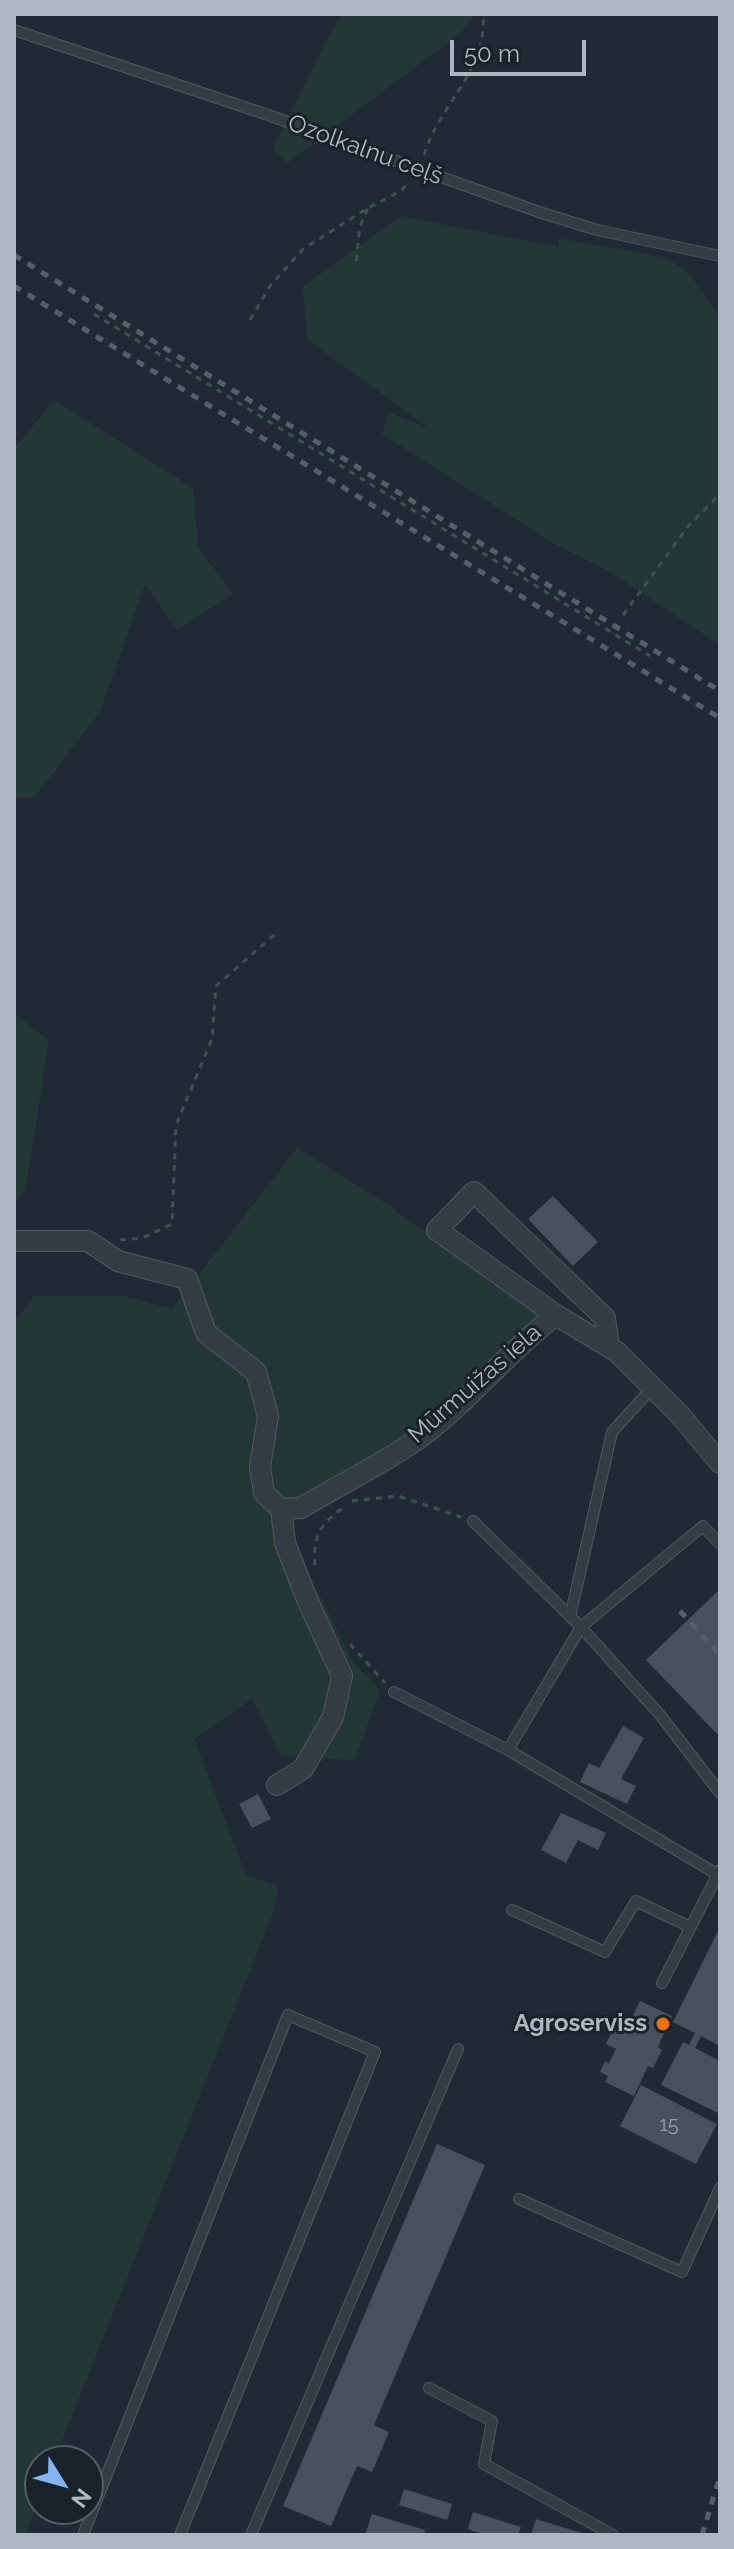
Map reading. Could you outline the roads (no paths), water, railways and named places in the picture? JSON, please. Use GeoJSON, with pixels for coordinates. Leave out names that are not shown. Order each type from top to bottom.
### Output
{"type":"FeatureCollection","features":[{"type":"Feature","properties":{"kind":"street","name":"Mūrmuižas iela"},"geometry":{"type":"LineString","coordinates":[[609,1347],[605,1318],[474,1192],[437,1230],[556,1315],[617,1352],[680,1415],[720,1463]]}},
{"type":"Feature","properties":{"kind":"street"},"geometry":{"type":"LineString","coordinates":[[14,1241],[88,1241],[118,1261],[187,1279],[206,1333],[256,1372],[268,1416],[260,1467],[264,1493],[281,1509],[285,1543],[342,1676],[333,1717],[303,1769],[277,1785]]}},
{"type":"Feature","properties":{"kind":"street","name":"Mūrmuižas iela"},"geometry":{"type":"LineString","coordinates":[[281,1509],[301,1508],[418,1438],[475,1389],[531,1333],[556,1315]]}},
{"type":"Feature","properties":{"kind":"lane","name":"Ozolkalnu ceļš"},"geometry":{"type":"LineString","coordinates":[[14,30],[268,115],[539,212],[597,230],[720,256]]}},
{"type":"Feature","properties":{"kind":"lane"},"geometry":{"type":"LineString","coordinates":[[570,1617],[612,1432],[653,1387]]}},
{"type":"Feature","properties":{"kind":"lane"},"geometry":{"type":"LineString","coordinates":[[473,1521],[581,1627],[661,1716],[720,1793]]}},
{"type":"Feature","properties":{"kind":"lane"},"geometry":{"type":"LineString","coordinates":[[508,1750],[581,1627],[703,1526],[720,1544]]}},
{"type":"Feature","properties":{"kind":"lane"},"geometry":{"type":"LineString","coordinates":[[394,1692],[508,1750],[719,1873],[662,1983]]}},
{"type":"Feature","properties":{"kind":"lane"},"geometry":{"type":"LineString","coordinates":[[512,1910],[605,1952],[636,1901],[690,1927]]}},
{"type":"Feature","properties":{"kind":"lane"},"geometry":{"type":"LineString","coordinates":[[83,2535],[288,2015],[375,2052],[180,2535]]}},
{"type":"Feature","properties":{"kind":"lane"},"geometry":{"type":"LineString","coordinates":[[251,2535],[458,2049]]}},
{"type":"Feature","properties":{"kind":"lane"},"geometry":{"type":"LineString","coordinates":[[519,2199],[682,2272],[720,2188]]}},
{"type":"Feature","properties":{"kind":"lane"},"geometry":{"type":"LineString","coordinates":[[429,2388],[492,2421],[484,2464],[613,2535]]}},
{"type":"Feature","properties":{"kind":"railway"},"geometry":{"type":"LineString","coordinates":[[14,255],[720,691]]}},
{"type":"Feature","properties":{"kind":"railway"},"geometry":{"type":"LineString","coordinates":[[14,286],[720,718]]}},
{"type":"Feature","properties":{"kind":"railway"},"geometry":{"type":"LineString","coordinates":[[680,1611],[720,1655]]}},
{"type":"Feature","properties":{"kind":"railway"},"geometry":{"type":"LineString","coordinates":[[702,2535],[720,2476]]}},
{"type":"Feature","properties":{"kind":"place","name":"Agroserviss"},"geometry":{"type":"Point","coordinates":[663,2024]}}]}
